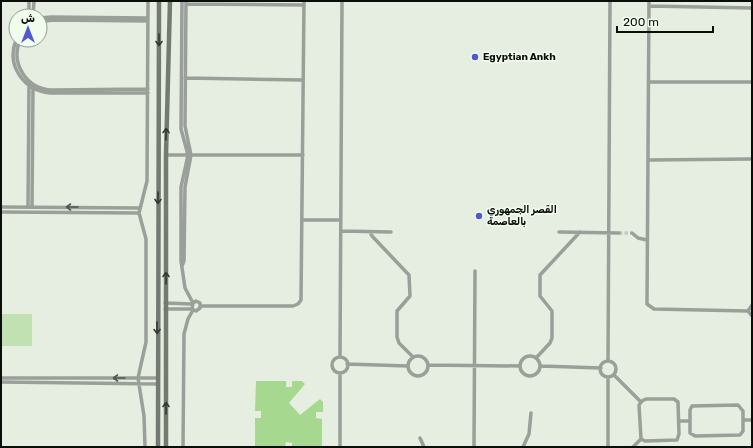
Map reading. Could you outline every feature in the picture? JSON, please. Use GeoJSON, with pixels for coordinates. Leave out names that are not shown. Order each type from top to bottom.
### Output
{"type":"FeatureCollection","features":[{"type":"Feature","properties":{"kind":"street"},"geometry":{"type":"LineString","coordinates":[[145,447],[144,416],[138,378],[146,342],[146,239],[139,210],[147,181],[148,1]]}},
{"type":"Feature","properties":{"kind":"street"},"geometry":{"type":"LineString","coordinates":[[158,447],[158,178],[160,1]]}},
{"type":"Feature","properties":{"kind":"street"},"geometry":{"type":"LineString","coordinates":[[166,447],[166,155],[170,1]]}},
{"type":"Feature","properties":{"kind":"street"},"geometry":{"type":"LineString","coordinates":[[182,1],[181,129],[190,155]]}},
{"type":"Feature","properties":{"kind":"street"},"geometry":{"type":"LineString","coordinates":[[340,357],[342,1]]}},
{"type":"Feature","properties":{"kind":"street"},"geometry":{"type":"LineString","coordinates":[[608,361],[610,1]]}},
{"type":"Feature","properties":{"kind":"street"},"geometry":{"type":"LineString","coordinates":[[649,1],[647,301],[651,308],[748,311],[752,316]]}},
{"type":"Feature","properties":{"kind":"street"},"geometry":{"type":"LineString","coordinates":[[166,303],[192,303],[197,302],[201,306],[293,306],[298,304],[302,298],[304,3],[186,3],[185,128],[190,155],[185,182],[184,262],[182,266],[186,288],[192,303],[192,310],[184,334],[183,447]]}},
{"type":"Feature","properties":{"kind":"street"},"geometry":{"type":"LineString","coordinates":[[649,6],[752,8]]}},
{"type":"Feature","properties":{"kind":"street"},"geometry":{"type":"LineString","coordinates":[[48,17],[148,19]]}},
{"type":"Feature","properties":{"kind":"street"},"geometry":{"type":"LineString","coordinates":[[48,21],[148,19]]}},
{"type":"Feature","properties":{"kind":"street"},"geometry":{"type":"LineString","coordinates":[[14,48],[14,64],[19,75],[32,86],[48,90],[148,91]]}},
{"type":"Feature","properties":{"kind":"street"},"geometry":{"type":"LineString","coordinates":[[18,48],[18,62],[23,74],[32,86],[30,207]]}},
{"type":"Feature","properties":{"kind":"street"},"geometry":{"type":"LineString","coordinates":[[185,78],[304,80]]}},
{"type":"Feature","properties":{"kind":"street"},"geometry":{"type":"LineString","coordinates":[[648,82],[752,82]]}},
{"type":"Feature","properties":{"kind":"street"},"geometry":{"type":"LineString","coordinates":[[166,155],[303,155]]}},
{"type":"Feature","properties":{"kind":"street"},"geometry":{"type":"LineString","coordinates":[[648,160],[752,160]]}},
{"type":"Feature","properties":{"kind":"street"},"geometry":{"type":"LineString","coordinates":[[158,178],[166,178]]}},
{"type":"Feature","properties":{"kind":"street"},"geometry":{"type":"LineString","coordinates":[[1,207],[139,210]]}},
{"type":"Feature","properties":{"kind":"street"},"geometry":{"type":"LineString","coordinates":[[1,212],[139,210]]}},
{"type":"Feature","properties":{"kind":"street"},"geometry":{"type":"LineString","coordinates":[[302,220],[341,220]]}},
{"type":"Feature","properties":{"kind":"street"},"geometry":{"type":"LineString","coordinates":[[158,230],[166,230]]}},
{"type":"Feature","properties":{"kind":"street"},"geometry":{"type":"LineString","coordinates":[[341,232],[390,232]]}},
{"type":"Feature","properties":{"kind":"street"},"geometry":{"type":"LineString","coordinates":[[370,232],[372,236],[410,275],[410,296],[398,311],[397,337],[399,343],[413,357],[423,357],[428,365]]}},
{"type":"Feature","properties":{"kind":"street"},"geometry":{"type":"LineString","coordinates":[[559,232],[619,233]]}},
{"type":"Feature","properties":{"kind":"street"},"geometry":{"type":"LineString","coordinates":[[536,358],[550,344],[552,338],[552,311],[540,296],[540,275],[580,232]]}},
{"type":"Feature","properties":{"kind":"street"},"geometry":{"type":"LineString","coordinates":[[632,233],[638,238],[647,240]]}},
{"type":"Feature","properties":{"kind":"street"},"geometry":{"type":"LineString","coordinates":[[474,447],[475,271]]}},
{"type":"Feature","properties":{"kind":"street"},"geometry":{"type":"LineString","coordinates":[[748,311],[752,305]]}},
{"type":"Feature","properties":{"kind":"street"},"geometry":{"type":"LineString","coordinates":[[166,309],[197,311],[201,306]]}},
{"type":"Feature","properties":{"kind":"street"},"geometry":{"type":"LineString","coordinates":[[335,357],[346,359],[347,364],[346,372],[340,373],[333,370],[333,360],[335,357]]}},
{"type":"Feature","properties":{"kind":"street"},"geometry":{"type":"LineString","coordinates":[[413,357],[408,366],[411,374],[418,376],[425,373],[428,365]]}},
{"type":"Feature","properties":{"kind":"street"},"geometry":{"type":"LineString","coordinates":[[536,358],[526,357],[522,361],[520,366],[523,374],[530,377],[538,374],[541,366]]}},
{"type":"Feature","properties":{"kind":"street"},"geometry":{"type":"LineString","coordinates":[[536,358],[541,366]]}},
{"type":"Feature","properties":{"kind":"street"},"geometry":{"type":"LineString","coordinates":[[614,375],[608,377],[602,376],[602,362],[608,361],[614,363],[614,375],[641,402]]}},
{"type":"Feature","properties":{"kind":"street"},"geometry":{"type":"LineString","coordinates":[[347,364],[408,366]]}},
{"type":"Feature","properties":{"kind":"street"},"geometry":{"type":"LineString","coordinates":[[428,365],[520,366]]}},
{"type":"Feature","properties":{"kind":"street"},"geometry":{"type":"LineString","coordinates":[[541,366],[601,368]]}},
{"type":"Feature","properties":{"kind":"street"},"geometry":{"type":"LineString","coordinates":[[340,373],[340,447]]}},
{"type":"Feature","properties":{"kind":"street"},"geometry":{"type":"LineString","coordinates":[[608,377],[608,447]]}},
{"type":"Feature","properties":{"kind":"street"},"geometry":{"type":"LineString","coordinates":[[1,378],[158,378]]}},
{"type":"Feature","properties":{"kind":"street"},"geometry":{"type":"LineString","coordinates":[[1,382],[158,384]]}},
{"type":"Feature","properties":{"kind":"street"},"geometry":{"type":"LineString","coordinates":[[633,447],[640,439],[639,405],[641,402],[646,399],[675,400],[679,404],[679,436],[675,441],[645,441],[640,439]]}},
{"type":"Feature","properties":{"kind":"street"},"geometry":{"type":"LineString","coordinates":[[694,405],[739,406],[742,409],[743,420],[743,431],[740,435],[695,436],[690,432],[690,409],[694,405]]}},
{"type":"Feature","properties":{"kind":"street"},"geometry":{"type":"LineString","coordinates":[[523,447],[529,434],[531,413]]}},
{"type":"Feature","properties":{"kind":"street"},"geometry":{"type":"LineString","coordinates":[[743,420],[752,420]]}},
{"type":"Feature","properties":{"kind":"street"},"geometry":{"type":"LineString","coordinates":[[679,421],[690,421]]}},
{"type":"Feature","properties":{"kind":"street"},"geometry":{"type":"LineString","coordinates":[[420,438],[424,447]]}},
{"type":"Feature","properties":{"kind":"shaded area"},"geometry":{"type":"Polygon","coordinates":[[[1,314],[32,314],[32,346],[1,346],[1,314]]]}},
{"type":"Feature","properties":{"kind":"shaded area"},"geometry":{"type":"Polygon","coordinates":[[[256,381],[286,381],[286,387],[292,387],[292,381],[302,381],[305,384],[289,403],[300,415],[320,399],[323,402],[323,412],[316,412],[316,418],[322,419],[322,447],[292,447],[292,443],[286,442],[285,447],[255,447],[255,418],[261,418],[261,411],[255,411],[256,381]]]}},
{"type":"Feature","properties":{"kind":"tunnel"},"geometry":{"type":"LineString","coordinates":[[619,233],[632,233]]}},
{"type":"Feature","properties":{"kind":"place","name":"Egyptian Ankh"},"geometry":{"type":"Point","coordinates":[475,57]}},
{"type":"Feature","properties":{"kind":"place","name":"القصر الجمهوري بالعاصمة"},"geometry":{"type":"Point","coordinates":[479,216]}}]}
